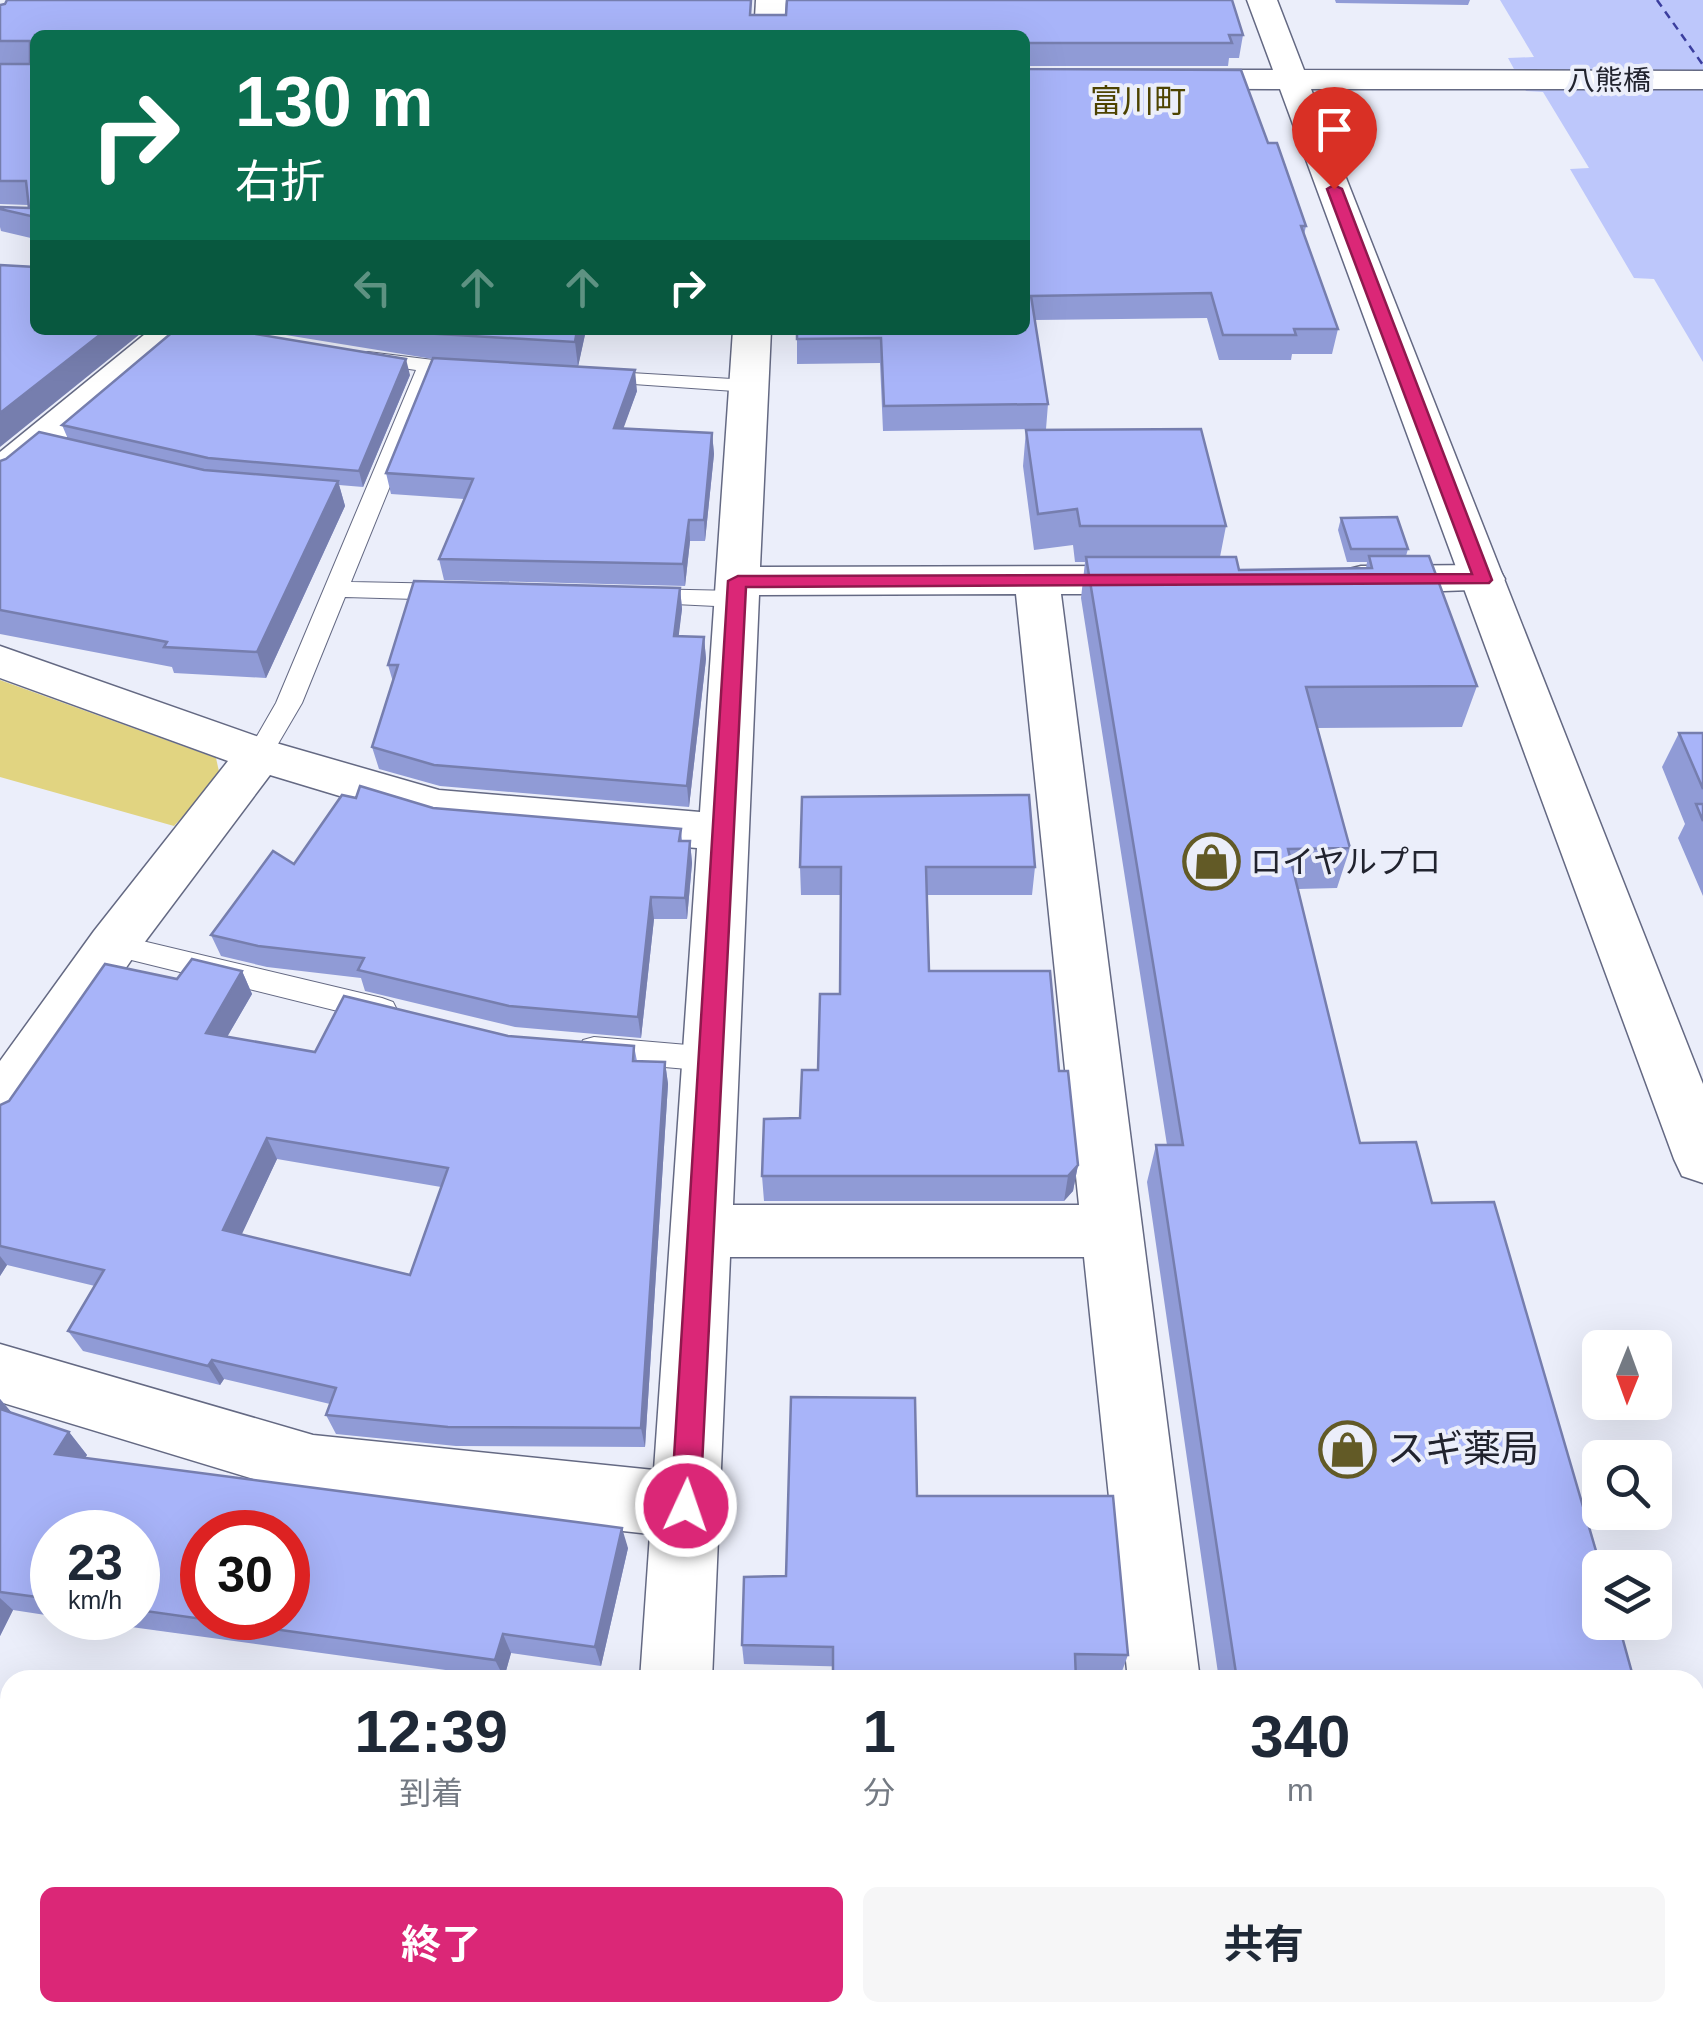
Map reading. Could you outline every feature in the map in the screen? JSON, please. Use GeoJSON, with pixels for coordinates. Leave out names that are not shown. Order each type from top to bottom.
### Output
{"type":"FeatureCollection","features":[{"type":"Feature","properties":{"kind":"street"},"geometry":{"type":"LineString","coordinates":[[768,30],[770,0]]}},
{"type":"Feature","properties":{"kind":"street"},"geometry":{"type":"LineString","coordinates":[[1262,0],[1703,1159]]}},
{"type":"Feature","properties":{"kind":"street","name":"八熊橋"},"geometry":{"type":"LineString","coordinates":[[1030,79],[1703,80]]}},
{"type":"Feature","properties":{"kind":"street"},"geometry":{"type":"LineString","coordinates":[[0,474],[49,447],[168,335]]}},
{"type":"Feature","properties":{"kind":"street"},"geometry":{"type":"LineString","coordinates":[[677,1670],[752,335]]}},
{"type":"Feature","properties":{"kind":"street"},"geometry":{"type":"LineString","coordinates":[[737,590],[1037,580],[1192,580]]}},
{"type":"Feature","properties":{"kind":"street"},"geometry":{"type":"LineString","coordinates":[[1037,580],[1163,1670]]}},
{"type":"Feature","properties":{"kind":"street"},"geometry":{"type":"LineString","coordinates":[[1328,580],[1483,580]]}},
{"type":"Feature","properties":{"kind":"street"},"geometry":{"type":"LineString","coordinates":[[0,661],[258,755],[439,808],[723,832]]}},
{"type":"Feature","properties":{"kind":"street"},"geometry":{"type":"LineString","coordinates":[[0,1104],[112,945],[258,755]]}},
{"type":"Feature","properties":{"kind":"street"},"geometry":{"type":"LineString","coordinates":[[701,1230],[1112,1231]]}},
{"type":"Feature","properties":{"kind":"street"},"geometry":{"type":"LineString","coordinates":[[0,1374],[313,1466],[686,1506]]}},
{"type":"Feature","properties":{"kind":"lane"},"geometry":{"type":"LineString","coordinates":[[349,355],[427,368],[484,371]]}},
{"type":"Feature","properties":{"kind":"lane"},"geometry":{"type":"LineString","coordinates":[[258,755],[289,703],[335,589],[360,498],[427,368]]}},
{"type":"Feature","properties":{"kind":"lane"},"geometry":{"type":"LineString","coordinates":[[578,376],[749,386]]}},
{"type":"Feature","properties":{"kind":"lane"},"geometry":{"type":"LineString","coordinates":[[335,589],[469,593]]}},
{"type":"Feature","properties":{"kind":"lane"},"geometry":{"type":"LineString","coordinates":[[622,596],[737,590]]}},
{"type":"Feature","properties":{"kind":"lane"},"geometry":{"type":"LineString","coordinates":[[112,945],[418,1019]]}},
{"type":"Feature","properties":{"kind":"lane"},"geometry":{"type":"LineString","coordinates":[[573,1048],[710,1059]]}},
{"type":"Feature","properties":{"kind":"shaded area"},"geometry":{"type":"Polygon","coordinates":[[[0,680],[216,758],[220,776],[174,826],[0,777],[0,680]]]}},
{"type":"Feature","properties":{"kind":"water"},"geometry":{"type":"Polygon","coordinates":[[[1500,0],[1703,0],[1703,362],[1654,279],[1634,278],[1570,169],[1589,168],[1543,92],[1526,91],[1508,58],[1534,57],[1500,0]]]}},
{"type":"Feature","properties":{"kind":"building"},"geometry":{"type":"Polygon","coordinates":[[[7,0],[751,0],[750,15],[786,15],[787,0],[1232,0],[1243,35],[1229,35],[1232,43],[1030,43],[1030,30],[30,30],[30,41],[0,41],[0,5],[7,0]]]}},
{"type":"Feature","properties":{"kind":"building"},"geometry":{"type":"Polygon","coordinates":[[[0,64],[30,64],[30,216],[0,209],[29,208],[26,181],[0,181],[0,64]]]}},
{"type":"Feature","properties":{"kind":"building"},"geometry":{"type":"Polygon","coordinates":[[[1030,69],[1241,70],[1268,143],[1277,143],[1306,226],[1301,226],[1338,329],[1294,329],[1296,335],[1223,335],[1211,293],[1031,296],[1048,404],[884,406],[881,338],[797,339],[797,335],[1030,335],[1030,69]]]}},
{"type":"Feature","properties":{"kind":"building"},"geometry":{"type":"Polygon","coordinates":[[[0,265],[30,267],[30,335],[100,335],[0,413],[0,265]]]}},
{"type":"Feature","properties":{"kind":"building"},"geometry":{"type":"Polygon","coordinates":[[[169,335],[262,335],[406,359],[359,471],[208,458],[62,425],[169,335]]]}},
{"type":"Feature","properties":{"kind":"building"},"geometry":{"type":"Polygon","coordinates":[[[456,335],[576,335],[575,342],[456,335]]]}},
{"type":"Feature","properties":{"kind":"building"},"geometry":{"type":"Polygon","coordinates":[[[433,358],[635,370],[614,428],[712,433],[704,520],[689,520],[683,564],[439,559],[473,479],[386,473],[433,358]]]}},
{"type":"Feature","properties":{"kind":"building"},"geometry":{"type":"Polygon","coordinates":[[[1201,429],[1226,526],[1080,526],[1077,509],[1038,514],[1026,430],[1201,429]]]}},
{"type":"Feature","properties":{"kind":"building"},"geometry":{"type":"Polygon","coordinates":[[[39,432],[204,470],[338,481],[257,652],[164,647],[167,642],[0,610],[0,461],[39,432]]]}},
{"type":"Feature","properties":{"kind":"building"},"geometry":{"type":"Polygon","coordinates":[[[1397,517],[1408,549],[1351,549],[1341,518],[1397,517]]]}},
{"type":"Feature","properties":{"kind":"building"},"geometry":{"type":"Polygon","coordinates":[[[1369,556],[1429,556],[1477,686],[1306,687],[1350,848],[1288,849],[1360,1143],[1416,1142],[1432,1203],[1494,1202],[1582,1503],[1582,1530],[1590,1530],[1596,1550],[1582,1550],[1582,1640],[1623,1640],[1631,1670],[1235,1670],[1156,1145],[1183,1145],[1086,557],[1236,557],[1239,570],[1372,568],[1369,556]]]}},
{"type":"Feature","properties":{"kind":"building"},"geometry":{"type":"Polygon","coordinates":[[[414,581],[680,588],[674,636],[704,637],[687,786],[434,765],[372,747],[398,665],[388,665],[414,581]]]}},
{"type":"Feature","properties":{"kind":"building"},"geometry":{"type":"Polygon","coordinates":[[[1679,733],[1703,733],[1703,789],[1679,733]]]}},
{"type":"Feature","properties":{"kind":"building"},"geometry":{"type":"Polygon","coordinates":[[[360,786],[433,808],[681,829],[679,841],[690,841],[685,898],[651,897],[638,1017],[509,1006],[358,970],[364,958],[258,946],[211,935],[273,851],[294,864],[342,795],[356,798],[360,786]]]}},
{"type":"Feature","properties":{"kind":"building"},"geometry":{"type":"Polygon","coordinates":[[[1029,795],[1035,867],[926,867],[929,971],[1050,971],[1059,1071],[1068,1071],[1078,1165],[1068,1176],[762,1176],[764,1119],[800,1118],[802,1070],[818,1070],[820,994],[840,994],[841,867],[800,867],[802,797],[1029,795]]]}},
{"type":"Feature","properties":{"kind":"building"},"geometry":{"type":"Polygon","coordinates":[[[192,959],[242,971],[206,1033],[315,1052],[344,996],[508,1036],[634,1046],[633,1061],[665,1062],[641,1428],[448,1427],[326,1415],[336,1388],[212,1360],[208,1366],[68,1331],[104,1270],[0,1246],[0,1105],[9,1101],[105,964],[177,979],[192,959]],[[267,1138],[223,1230],[410,1275],[448,1168],[267,1138]]]}},
{"type":"Feature","properties":{"kind":"building"},"geometry":{"type":"Polygon","coordinates":[[[791,1397],[915,1398],[917,1496],[1113,1496],[1128,1655],[1075,1654],[1076,1670],[833,1670],[833,1647],[742,1645],[744,1577],[786,1576],[791,1397]]]}},
{"type":"Feature","properties":{"kind":"building"},"geometry":{"type":"Polygon","coordinates":[[[0,1409],[69,1432],[55,1454],[622,1528],[595,1647],[503,1634],[495,1660],[310,1634],[310,1510],[180,1510],[180,1616],[160,1613],[160,1510],[30,1510],[30,1596],[0,1592],[0,1409]]]}},
{"type":"Feature","properties":{"kind":"ferry route"},"geometry":{"type":"LineString","coordinates":[[1657,0],[1703,65]]}},
{"type":"Feature","properties":{"kind":"place","name":"ロイヤルプロ"},"geometry":{"type":"Point","coordinates":[1211,862]}},
{"type":"Feature","properties":{"kind":"place","name":"スギ薬局"},"geometry":{"type":"Point","coordinates":[1348,1449]}},
{"type":"Feature","properties":{"kind":"district","name":"富川町"},"geometry":{"type":"Point","coordinates":[1138,101]}},
{"type":"Feature","properties":{"kind":"route"},"geometry":{"type":"LineString","coordinates":[[686,1506],[738,581],[1483,580],[1334,189]]}}]}
